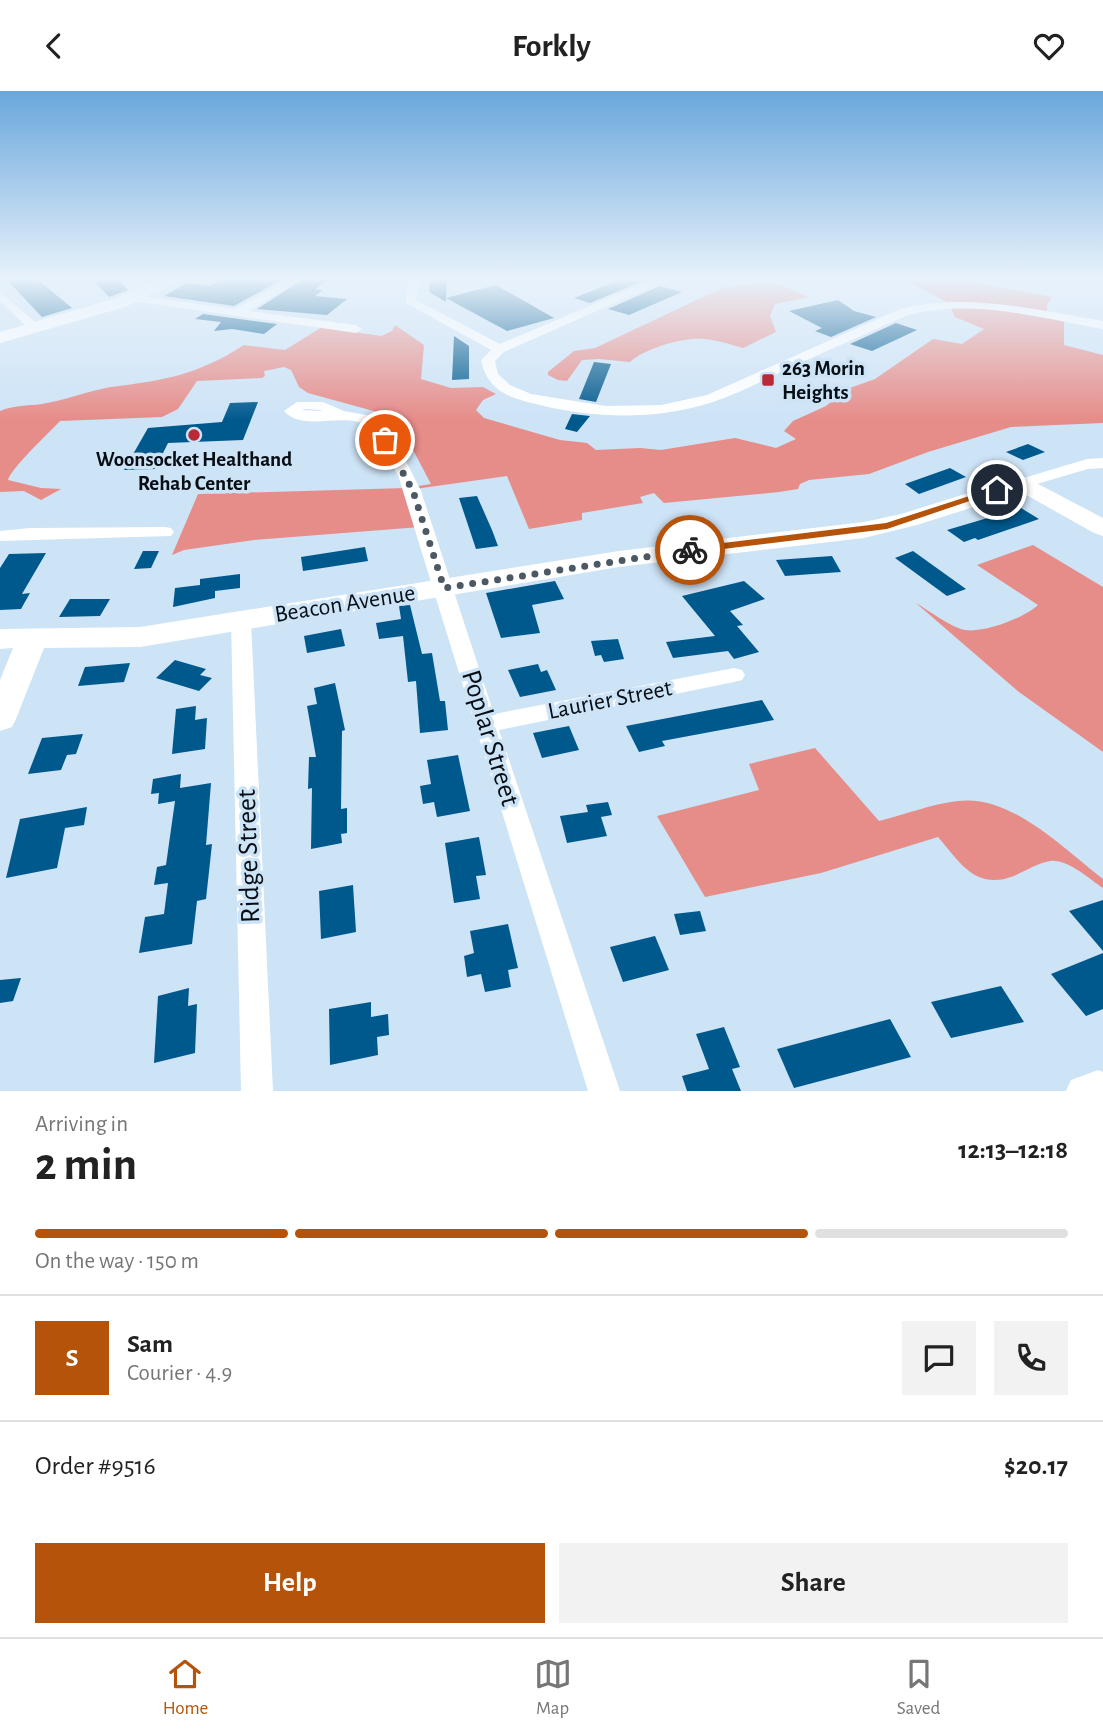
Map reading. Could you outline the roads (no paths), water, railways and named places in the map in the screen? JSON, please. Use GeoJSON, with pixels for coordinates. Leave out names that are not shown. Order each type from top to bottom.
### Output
{"type":"FeatureCollection","features":[{"type":"Feature","properties":{"kind":"street"},"geometry":{"type":"LineString","coordinates":[[0,338],[39,327]]}},
{"type":"Feature","properties":{"kind":"street"},"geometry":{"type":"LineString","coordinates":[[340,327],[356,329]]}},
{"type":"Feature","properties":{"kind":"street"},"geometry":{"type":"LineString","coordinates":[[458,327],[499,349]]}},
{"type":"Feature","properties":{"kind":"street"},"geometry":{"type":"LineString","coordinates":[[551,327],[499,349],[491,356],[487,365],[493,378],[512,391],[546,403],[585,410],[645,411],[690,405],[712,398],[871,327]]}},
{"type":"Feature","properties":{"kind":"street","name":"Poplar Street"},"geometry":{"type":"LineString","coordinates":[[341,415],[363,418],[374,424],[405,473],[604,1091]]}},
{"type":"Feature","properties":{"kind":"street","name":"Beacon Avenue"},"geometry":{"type":"LineString","coordinates":[[0,639],[140,637],[620,559],[887,526],[1056,471],[1101,465]]}},
{"type":"Feature","properties":{"kind":"street"},"geometry":{"type":"LineString","coordinates":[[1023,483],[1103,528]]}},
{"type":"Feature","properties":{"kind":"street"},"geometry":{"type":"LineString","coordinates":[[0,536],[30,533],[165,532]]}},
{"type":"Feature","properties":{"kind":"street","name":"Ridge Street"},"geometry":{"type":"LineString","coordinates":[[241,621],[257,1091]]}},
{"type":"Feature","properties":{"kind":"street"},"geometry":{"type":"LineString","coordinates":[[0,719],[32,639]]}},
{"type":"Feature","properties":{"kind":"street","name":"Laurier Street"},"geometry":{"type":"LineString","coordinates":[[486,724],[734,675]]}},
{"type":"Feature","properties":{"kind":"place","name":"263 Morin Heights"},"geometry":{"type":"Point","coordinates":[768,380]}},
{"type":"Feature","properties":{"kind":"place","name":"Woonsocket Healthand Rehab Center"},"geometry":{"type":"Point","coordinates":[194,435]}}]}
